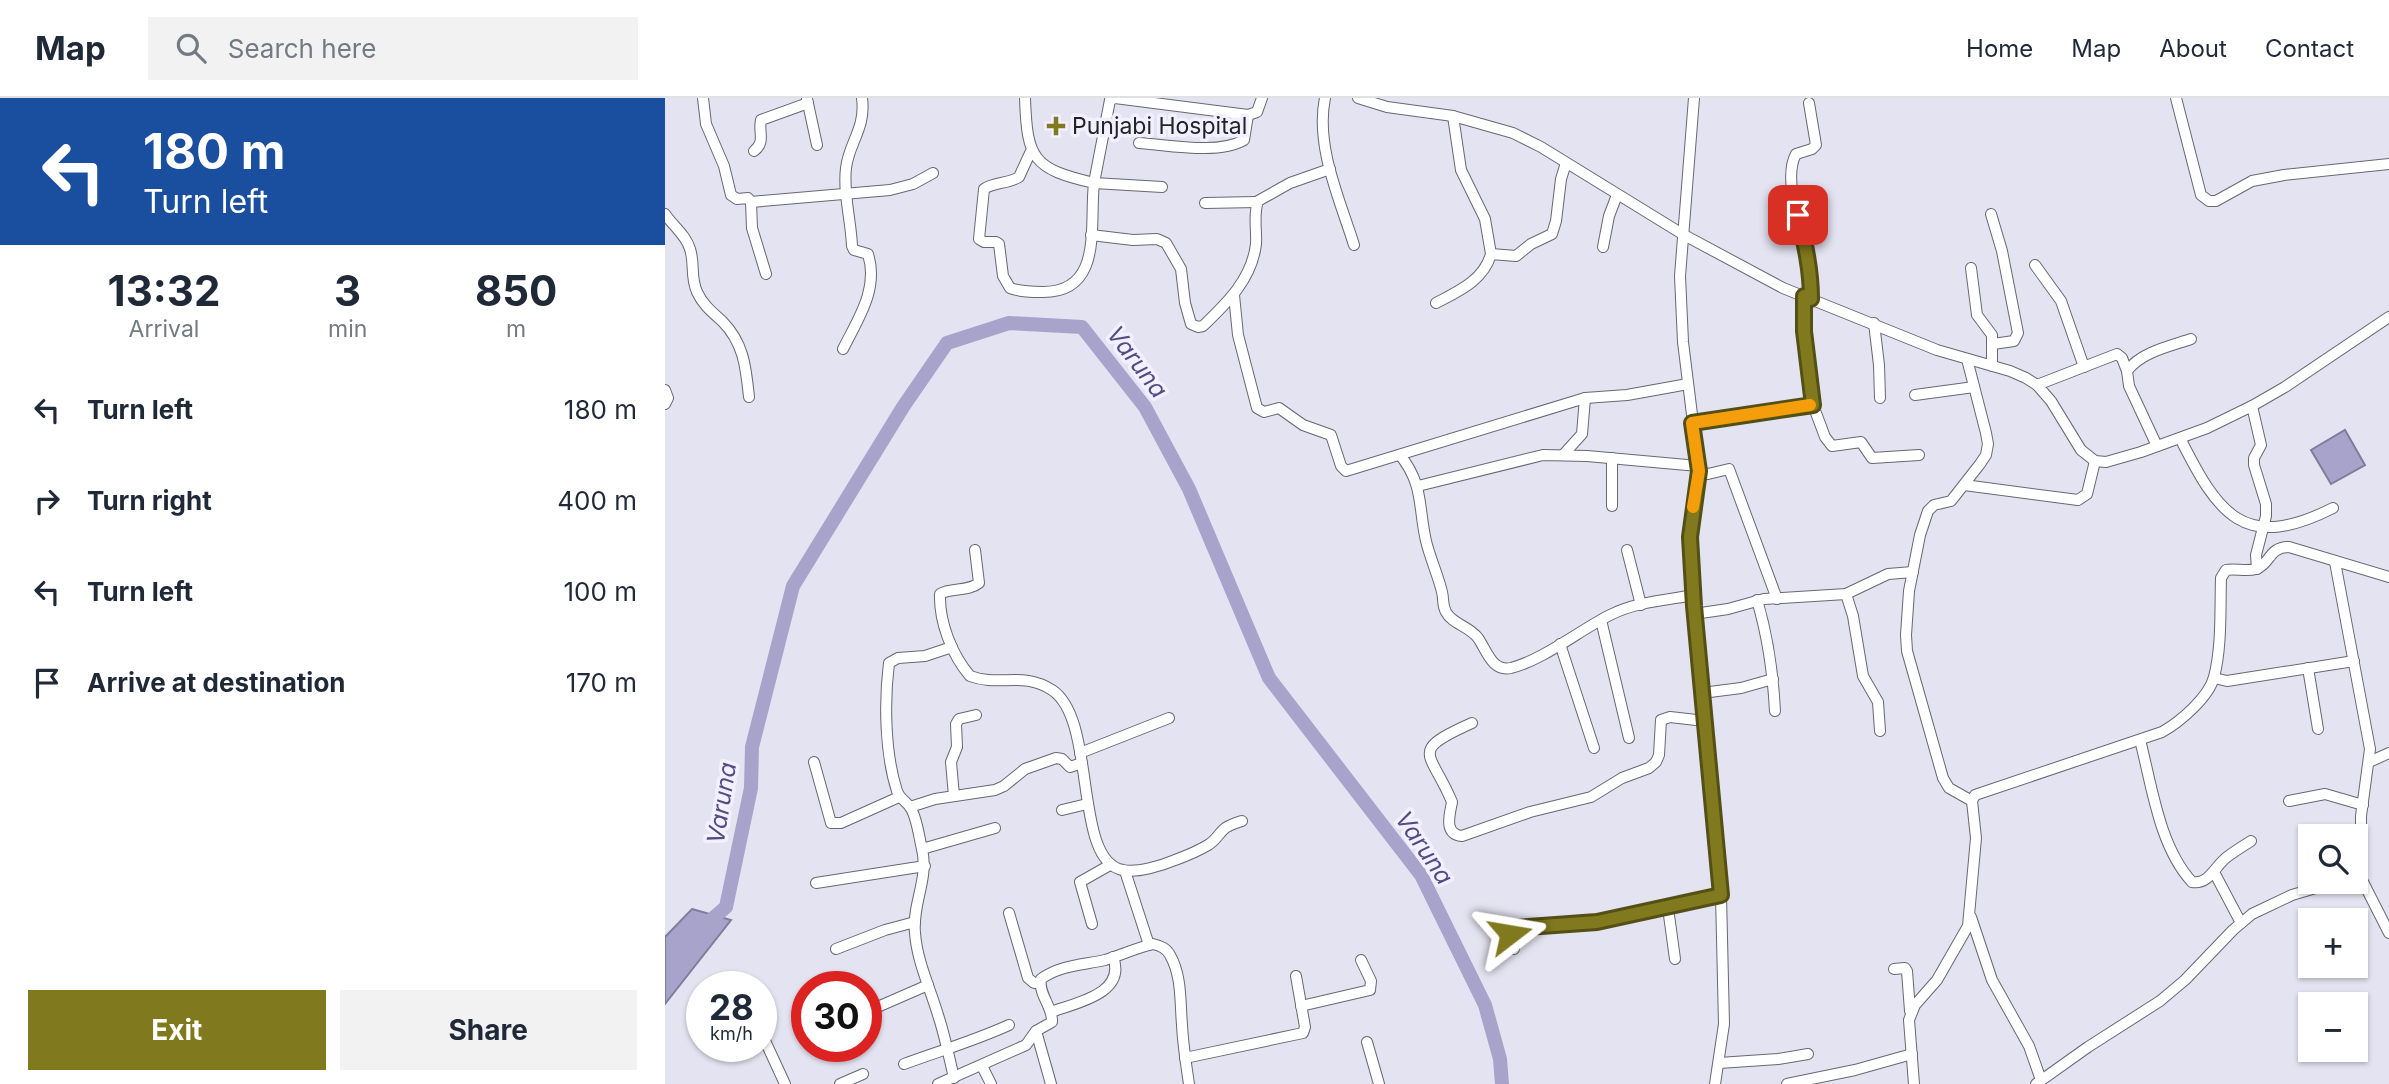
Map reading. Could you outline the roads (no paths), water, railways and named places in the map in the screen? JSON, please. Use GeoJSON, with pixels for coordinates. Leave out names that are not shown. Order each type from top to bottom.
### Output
{"type":"FeatureCollection","features":[{"type":"Feature","properties":{"kind":"street"},"geometry":{"type":"LineString","coordinates":[[703,98],[706,124],[724,166],[731,195],[737,199],[748,198],[751,202],[752,228],[766,274]]}},
{"type":"Feature","properties":{"kind":"street"},"geometry":{"type":"LineString","coordinates":[[843,349],[865,307],[871,285],[868,254],[854,250],[852,246],[846,195],[846,164],[863,120],[862,98]]}},
{"type":"Feature","properties":{"kind":"street"},"geometry":{"type":"LineString","coordinates":[[1025,98],[1031,151],[1038,160],[1058,173],[1094,183],[1162,187]]}},
{"type":"Feature","properties":{"kind":"street"},"geometry":{"type":"LineString","coordinates":[[1031,151],[1019,177],[983,189],[979,239],[999,244],[1006,283],[1010,288],[1031,292],[1055,292],[1067,289],[1078,281],[1086,268],[1090,254],[1094,183],[1108,103],[1112,99],[1248,115],[1257,112],[1262,98]]}},
{"type":"Feature","properties":{"kind":"street"},"geometry":{"type":"LineString","coordinates":[[1325,98],[1323,132],[1330,169],[1353,245]]}},
{"type":"Feature","properties":{"kind":"street"},"geometry":{"type":"LineString","coordinates":[[1358,98],[1387,107],[1453,116],[1513,133],[1749,271],[1918,343],[2010,370],[2037,386],[2050,401],[2081,450],[2095,461],[2120,459],[2180,438],[2252,406],[2387,320],[2389,333]]}},
{"type":"Feature","properties":{"kind":"street"},"geometry":{"type":"LineString","coordinates":[[1694,98],[1680,306],[1699,469],[1690,537],[1721,895],[1724,1024],[1715,1084]]}},
{"type":"Feature","properties":{"kind":"street"},"geometry":{"type":"LineString","coordinates":[[2176,98],[2201,195],[2209,201],[2215,201],[2252,181],[2389,164]]}},
{"type":"Feature","properties":{"kind":"street"},"geometry":{"type":"LineString","coordinates":[[754,151],[761,141],[761,120],[807,100],[817,145]]}},
{"type":"Feature","properties":{"kind":"street"},"geometry":{"type":"LineString","coordinates":[[1809,103],[1816,145],[1796,154],[1791,169],[1793,194],[1810,267],[1804,331],[1813,405],[1821,428],[1832,446],[1861,442],[1871,458],[1919,455]]}},
{"type":"Feature","properties":{"kind":"street"},"geometry":{"type":"LineString","coordinates":[[1139,143],[1209,148],[1231,145],[1244,140],[1248,115]]}},
{"type":"Feature","properties":{"kind":"street"},"geometry":{"type":"LineString","coordinates":[[1436,303],[1459,291],[1483,272],[1491,254],[1485,219],[1461,170],[1453,116]]}},
{"type":"Feature","properties":{"kind":"street"},"geometry":{"type":"LineString","coordinates":[[1491,254],[1516,256],[1531,244],[1552,234],[1559,187],[1566,163]]}},
{"type":"Feature","properties":{"kind":"street"},"geometry":{"type":"LineString","coordinates":[[1205,203],[1257,202],[1290,183],[1330,169]]}},
{"type":"Feature","properties":{"kind":"street"},"geometry":{"type":"LineString","coordinates":[[751,202],[899,188],[933,173]]}},
{"type":"Feature","properties":{"kind":"street"},"geometry":{"type":"LineString","coordinates":[[1603,247],[1609,216],[1617,195]]}},
{"type":"Feature","properties":{"kind":"street"},"geometry":{"type":"LineString","coordinates":[[1091,235],[1133,240],[1157,239],[1166,243],[1181,269],[1185,303],[1194,327],[1203,326],[1234,295],[1246,276],[1253,256],[1257,202]]}},
{"type":"Feature","properties":{"kind":"street"},"geometry":{"type":"LineString","coordinates":[[665,214],[687,240],[691,274],[698,294],[728,328],[742,351],[749,397]]}},
{"type":"Feature","properties":{"kind":"street"},"geometry":{"type":"LineString","coordinates":[[1991,214],[2004,260],[2018,333],[2014,341],[1993,344]]}},
{"type":"Feature","properties":{"kind":"street"},"geometry":{"type":"LineString","coordinates":[[2035,265],[2061,301],[2084,367]]}},
{"type":"Feature","properties":{"kind":"street"},"geometry":{"type":"LineString","coordinates":[[1971,268],[1976,310],[1980,320],[1989,329],[1993,344],[1991,366]]}},
{"type":"Feature","properties":{"kind":"street"},"geometry":{"type":"LineString","coordinates":[[1234,295],[1238,335],[1259,411],[1279,408],[1303,425],[1331,435],[1341,466],[1346,471],[1584,398],[1619,396],[1688,384]]}},
{"type":"Feature","properties":{"kind":"street"},"geometry":{"type":"LineString","coordinates":[[1874,323],[1880,398]]}},
{"type":"Feature","properties":{"kind":"street"},"geometry":{"type":"LineString","coordinates":[[2127,371],[2151,353],[2191,339]]}},
{"type":"Feature","properties":{"kind":"street"},"geometry":{"type":"LineString","coordinates":[[2037,386],[2117,354],[2122,358],[2129,386],[2157,446]]}},
{"type":"Feature","properties":{"kind":"street"},"geometry":{"type":"LineString","coordinates":[[1967,359],[1988,444],[1986,455],[1951,501],[1934,505],[1928,511],[1909,591],[1906,635],[1911,670],[1943,778],[1949,788],[1972,801]]}},
{"type":"Feature","properties":{"kind":"street"},"geometry":{"type":"LineString","coordinates":[[1915,395],[1974,387]]}},
{"type":"Feature","properties":{"kind":"street"},"geometry":{"type":"LineString","coordinates":[[665,390],[668,398],[665,404]]}},
{"type":"Feature","properties":{"kind":"street"},"geometry":{"type":"LineString","coordinates":[[1563,455],[1582,434],[1584,398]]}},
{"type":"Feature","properties":{"kind":"street"},"geometry":{"type":"LineString","coordinates":[[1692,423],[1813,405]]}},
{"type":"Feature","properties":{"kind":"street"},"geometry":{"type":"LineString","coordinates":[[2252,406],[2261,440],[2254,465],[2266,504],[2266,516],[2256,555],[2257,569]]}},
{"type":"Feature","properties":{"kind":"street"},"geometry":{"type":"LineString","coordinates":[[2180,438],[2202,480],[2218,503],[2243,523],[2262,528],[2311,518],[2333,508]]}},
{"type":"Feature","properties":{"kind":"street"},"geometry":{"type":"LineString","coordinates":[[1400,456],[1412,471],[1418,486],[1425,538],[1447,616],[1469,628],[1500,668],[1519,665],[1613,613],[1694,595]]}},
{"type":"Feature","properties":{"kind":"street"},"geometry":{"type":"LineString","coordinates":[[1418,486],[1534,456],[1612,458],[1699,469],[1708,474],[1729,469],[1777,599]]}},
{"type":"Feature","properties":{"kind":"street"},"geometry":{"type":"LineString","coordinates":[[1612,458],[1612,506]]}},
{"type":"Feature","properties":{"kind":"street"},"geometry":{"type":"LineString","coordinates":[[1964,485],[2078,500],[2087,494],[2095,461]]}},
{"type":"Feature","properties":{"kind":"street"},"geometry":{"type":"LineString","coordinates":[[1910,1012],[1937,980],[1968,926],[1976,838],[1972,801],[1975,794],[2140,740],[2175,725],[2204,694],[2214,678],[2222,574],[2230,569],[2257,569],[2264,565],[2271,553],[2280,547],[2289,547],[2389,577]]}},
{"type":"Feature","properties":{"kind":"street"},"geometry":{"type":"LineString","coordinates":[[975,550],[979,581],[977,585],[940,594],[946,631],[952,647],[970,676],[1031,680],[1062,698],[1068,708],[1081,758],[1087,804],[1102,852],[1110,865],[1125,871],[1176,860],[1209,845],[1226,828],[1242,821]]}},
{"type":"Feature","properties":{"kind":"street"},"geometry":{"type":"LineString","coordinates":[[1627,550],[1641,605]]}},
{"type":"Feature","properties":{"kind":"street"},"geometry":{"type":"LineString","coordinates":[[2335,562],[2369,737],[2369,762],[2362,824]]}},
{"type":"Feature","properties":{"kind":"street"},"geometry":{"type":"LineString","coordinates":[[1695,614],[1728,609],[1757,600],[1846,594],[1888,573],[1913,572]]}},
{"type":"Feature","properties":{"kind":"street"},"geometry":{"type":"LineString","coordinates":[[1846,594],[1853,616],[1863,676],[1878,702],[1880,731]]}},
{"type":"Feature","properties":{"kind":"street"},"geometry":{"type":"LineString","coordinates":[[1757,600],[1767,641],[1775,711]]}},
{"type":"Feature","properties":{"kind":"street"},"geometry":{"type":"LineString","coordinates":[[1601,620],[1629,738]]}},
{"type":"Feature","properties":{"kind":"street"},"geometry":{"type":"LineString","coordinates":[[1560,644],[1594,748]]}},
{"type":"Feature","properties":{"kind":"street"},"geometry":{"type":"LineString","coordinates":[[952,647],[925,656],[898,658],[889,663],[888,751],[899,797],[910,807],[922,849],[925,866],[915,922],[917,946],[954,1078]]}},
{"type":"Feature","properties":{"kind":"street"},"geometry":{"type":"LineString","coordinates":[[2214,678],[2227,681],[2354,661]]}},
{"type":"Feature","properties":{"kind":"street"},"geometry":{"type":"LineString","coordinates":[[2308,668],[2318,729]]}},
{"type":"Feature","properties":{"kind":"street"},"geometry":{"type":"LineString","coordinates":[[1702,693],[1741,688],[1773,679]]}},
{"type":"Feature","properties":{"kind":"street"},"geometry":{"type":"LineString","coordinates":[[954,796],[951,762],[957,747],[956,724],[959,719],[976,715]]}},
{"type":"Feature","properties":{"kind":"street"},"geometry":{"type":"LineString","coordinates":[[910,807],[1004,786],[1025,769],[1056,758],[1062,759],[1070,767],[1081,758],[1169,718]]}},
{"type":"Feature","properties":{"kind":"street"},"geometry":{"type":"LineString","coordinates":[[1472,723],[1433,743],[1429,757],[1452,802],[1448,818],[1452,831],[1462,836],[1538,809],[1591,797],[1656,762],[1661,744],[1661,720],[1670,718],[1705,721]]}},
{"type":"Feature","properties":{"kind":"street"},"geometry":{"type":"LineString","coordinates":[[2140,740],[2162,828],[2176,859],[2192,882],[2201,882],[2214,872],[2225,858],[2251,841]]}},
{"type":"Feature","properties":{"kind":"street"},"geometry":{"type":"LineString","coordinates":[[2369,762],[2389,753]]}},
{"type":"Feature","properties":{"kind":"street"},"geometry":{"type":"LineString","coordinates":[[814,762],[831,823],[841,823],[899,797]]}},
{"type":"Feature","properties":{"kind":"street"},"geometry":{"type":"LineString","coordinates":[[2289,801],[2325,794],[2363,805]]}},
{"type":"Feature","properties":{"kind":"street"},"geometry":{"type":"LineString","coordinates":[[1062,810],[1087,804]]}},
{"type":"Feature","properties":{"kind":"street"},"geometry":{"type":"LineString","coordinates":[[922,849],[995,828]]}},
{"type":"Feature","properties":{"kind":"street"},"geometry":{"type":"LineString","coordinates":[[1092,924],[1080,882],[1110,865]]}},
{"type":"Feature","properties":{"kind":"street"},"geometry":{"type":"LineString","coordinates":[[816,883],[925,866]]}},
{"type":"Feature","properties":{"kind":"street"},"geometry":{"type":"LineString","coordinates":[[1125,871],[1149,945]]}},
{"type":"Feature","properties":{"kind":"street"},"geometry":{"type":"LineString","coordinates":[[2214,872],[2241,923]]}},
{"type":"Feature","properties":{"kind":"street"},"geometry":{"type":"LineString","coordinates":[[2368,890],[2386,916],[2389,933]]}},
{"type":"Feature","properties":{"kind":"street"},"geometry":{"type":"LineString","coordinates":[[1970,914],[1992,980],[2029,1046],[2038,1082],[2160,1001],[2185,980],[2241,923],[2268,905],[2298,893]]}},
{"type":"Feature","properties":{"kind":"street"},"geometry":{"type":"LineString","coordinates":[[1514,950],[1510,931],[1515,928],[1597,922],[1721,895]]}},
{"type":"Feature","properties":{"kind":"street"},"geometry":{"type":"LineString","coordinates":[[1668,908],[1675,959]]}},
{"type":"Feature","properties":{"kind":"street"},"geometry":{"type":"LineString","coordinates":[[1009,912],[1028,978],[1039,983]]}},
{"type":"Feature","properties":{"kind":"street"},"geometry":{"type":"LineString","coordinates":[[836,949],[885,930],[915,922]]}},
{"type":"Feature","properties":{"kind":"street"},"geometry":{"type":"LineString","coordinates":[[1039,983],[1045,976],[1072,965],[1113,957],[1149,945],[1162,946],[1175,966],[1189,1084]]}},
{"type":"Feature","properties":{"kind":"street"},"geometry":{"type":"LineString","coordinates":[[1051,1012],[1102,992],[1115,975],[1113,957]]}},
{"type":"Feature","properties":{"kind":"street"},"geometry":{"type":"LineString","coordinates":[[1301,1006],[1370,990],[1371,981],[1361,960]]}},
{"type":"Feature","properties":{"kind":"street"},"geometry":{"type":"LineString","coordinates":[[1894,969],[1905,968],[1907,971],[1914,1084]]}},
{"type":"Feature","properties":{"kind":"street"},"geometry":{"type":"LineString","coordinates":[[1185,1058],[1300,1034],[1305,1027],[1296,976]]}},
{"type":"Feature","properties":{"kind":"street"},"geometry":{"type":"LineString","coordinates":[[938,1084],[1026,1045],[1036,1031],[1052,1022],[1051,1012],[1039,983]]}},
{"type":"Feature","properties":{"kind":"street"},"geometry":{"type":"LineString","coordinates":[[882,1005],[928,985]]}},
{"type":"Feature","properties":{"kind":"street"},"geometry":{"type":"LineString","coordinates":[[904,1064],[976,1040],[1009,1025]]}},
{"type":"Feature","properties":{"kind":"street"},"geometry":{"type":"LineString","coordinates":[[1036,1031],[1051,1084]]}},
{"type":"Feature","properties":{"kind":"street"},"geometry":{"type":"LineString","coordinates":[[1367,1042],[1379,1084]]}},
{"type":"Feature","properties":{"kind":"street"},"geometry":{"type":"LineString","coordinates":[[1719,1063],[1808,1054]]}},
{"type":"Feature","properties":{"kind":"street"},"geometry":{"type":"LineString","coordinates":[[1787,1084],[1855,1070],[1912,1054]]}},
{"type":"Feature","properties":{"kind":"street"},"geometry":{"type":"LineString","coordinates":[[775,1062],[785,1084]]}},
{"type":"Feature","properties":{"kind":"street"},"geometry":{"type":"LineString","coordinates":[[982,1066],[991,1084]]}},
{"type":"Feature","properties":{"kind":"street"},"geometry":{"type":"LineString","coordinates":[[841,1084],[863,1074]]}},
{"type":"Feature","properties":{"kind":"waterway","name":"Varuna"},"geometry":{"type":"LineString","coordinates":[[703,927],[726,907],[751,788],[752,747],[793,586],[903,407],[947,343],[1009,323],[1082,327],[1145,407],[1189,489],[1269,678],[1421,875],[1485,1005],[1500,1059],[1502,1084]]}},
{"type":"Feature","properties":{"kind":"place","name":"Punjabi Hospital"},"geometry":{"type":"Point","coordinates":[1056,126]}}]}
